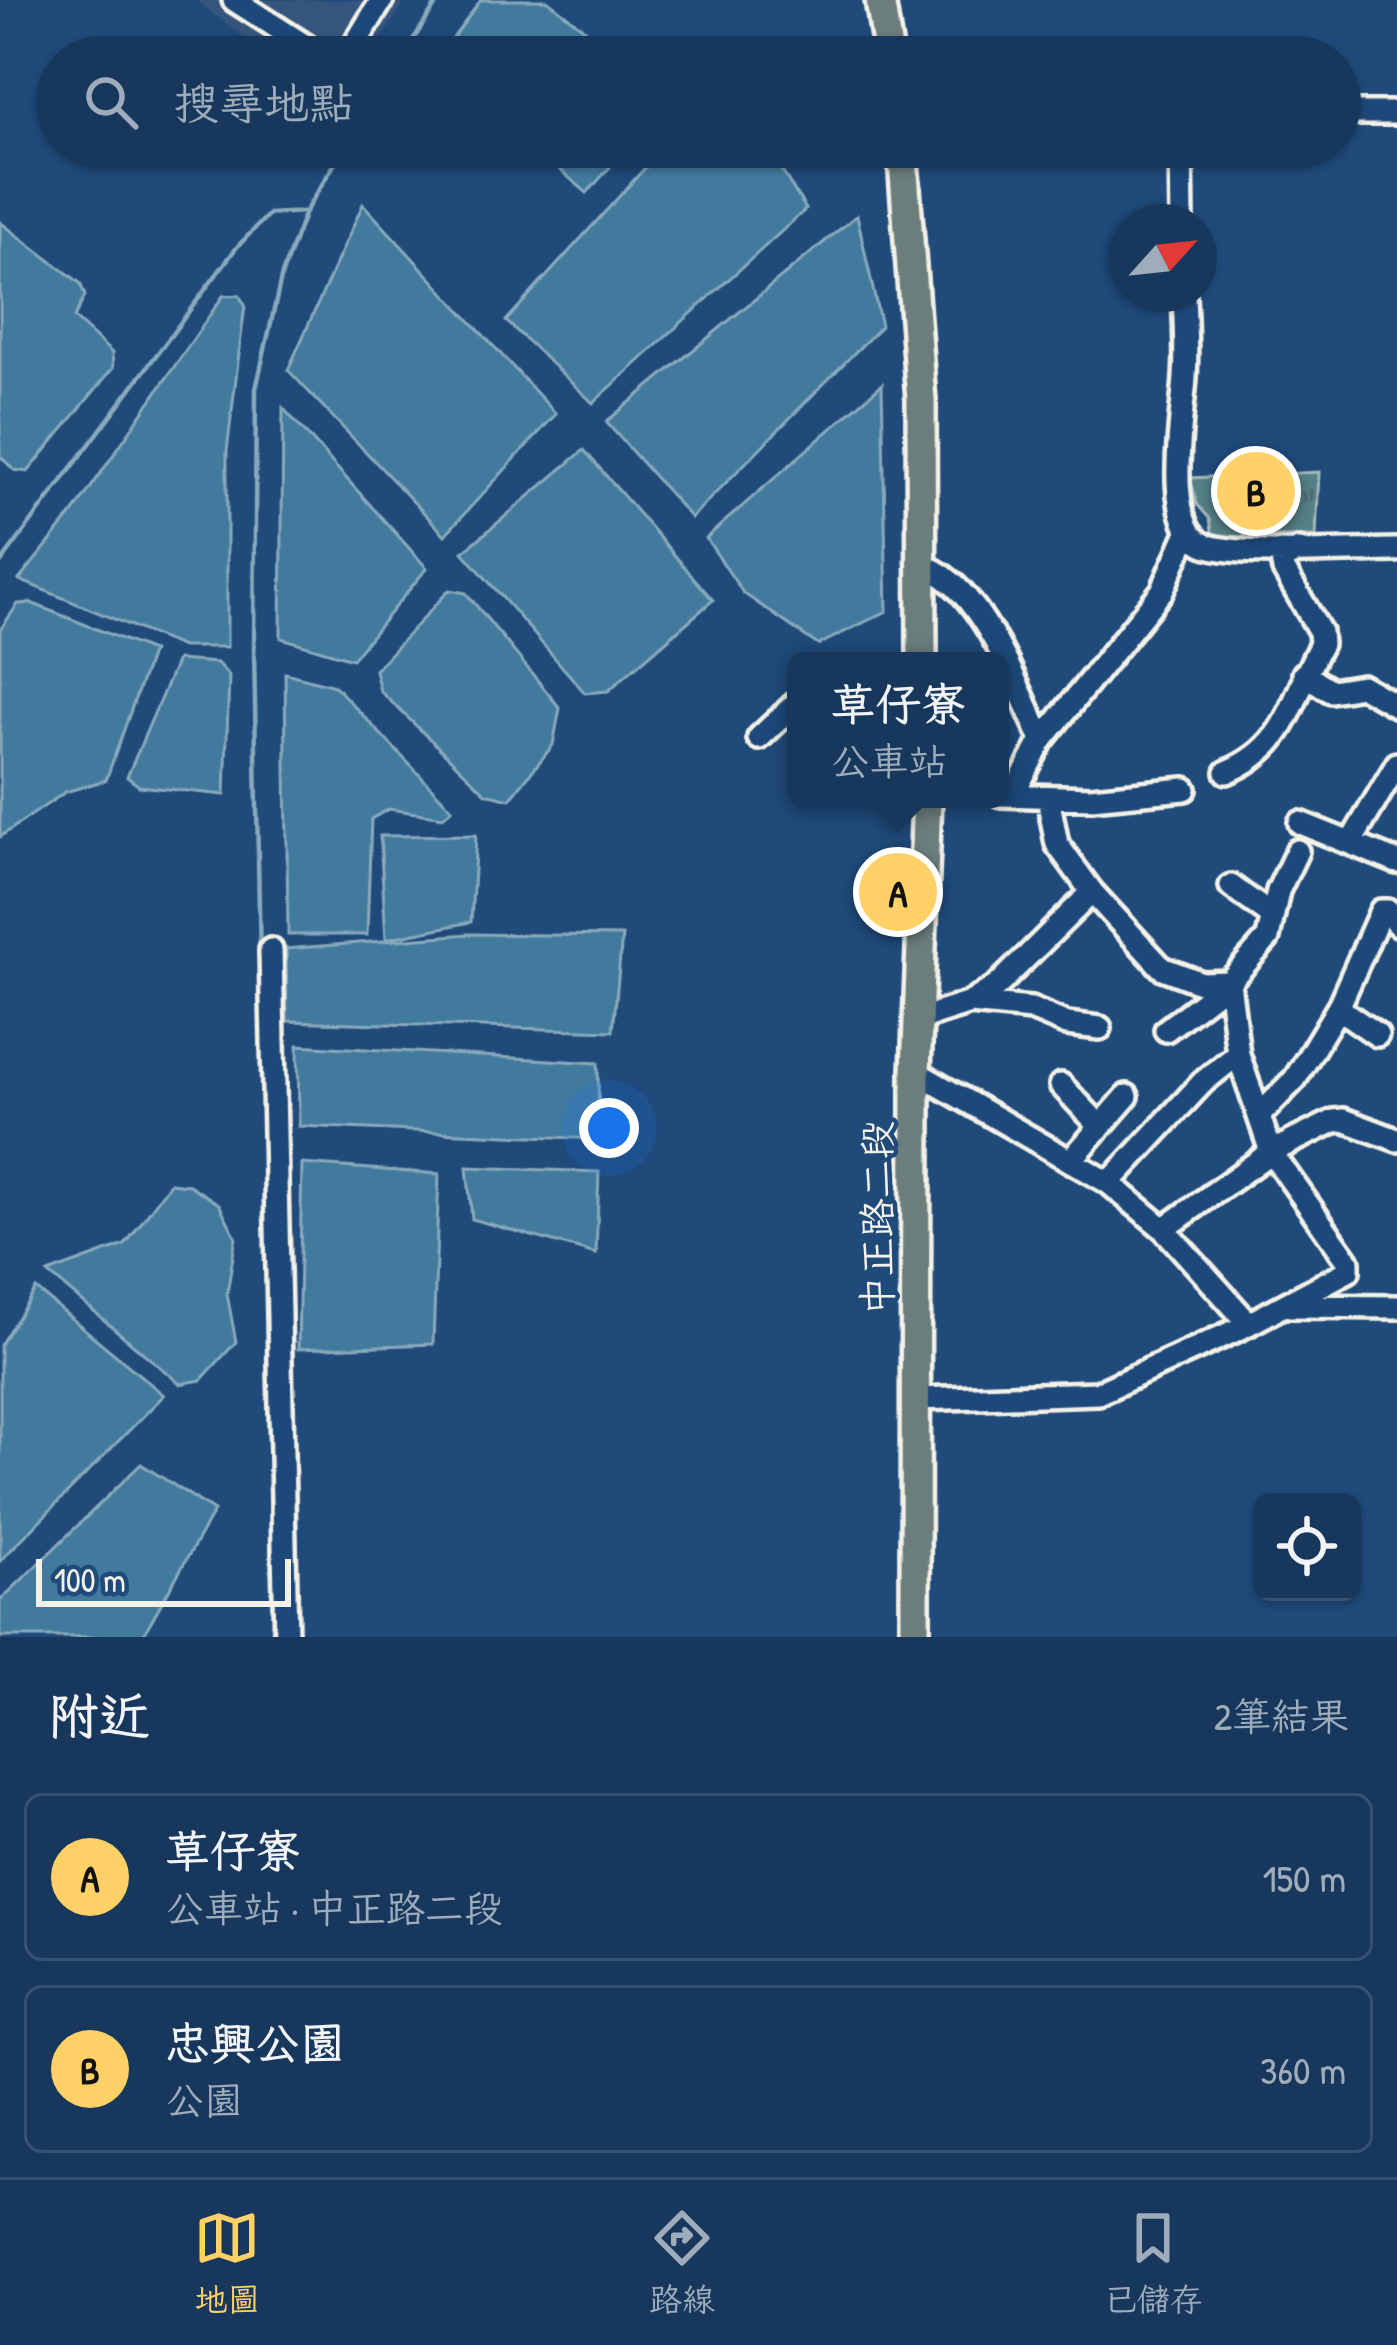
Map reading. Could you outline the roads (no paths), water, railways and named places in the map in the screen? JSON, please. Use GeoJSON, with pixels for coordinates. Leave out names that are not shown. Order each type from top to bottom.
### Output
{"type":"FeatureCollection","features":[{"type":"Feature","properties":{"kind":"main road"},"geometry":{"type":"LineString","coordinates":[[880,0],[886,36]]}},
{"type":"Feature","properties":{"kind":"main road"},"geometry":{"type":"LineString","coordinates":[[904,168],[921,400],[922,652]]}},
{"type":"Feature","properties":{"kind":"main road","name":"中正路二段"},"geometry":{"type":"LineString","coordinates":[[915,1637],[916,1072],[927,808]]}},
{"type":"Feature","properties":{"kind":"street"},"geometry":{"type":"LineString","coordinates":[[234,0],[290,36]]}},
{"type":"Feature","properties":{"kind":"street"},"geometry":{"type":"LineString","coordinates":[[360,36],[382,0]]}},
{"type":"Feature","properties":{"kind":"street"},"geometry":{"type":"LineString","coordinates":[[1361,112],[1397,113]]}},
{"type":"Feature","properties":{"kind":"street"},"geometry":{"type":"LineString","coordinates":[[1182,168],[1183,204]]}},
{"type":"Feature","properties":{"kind":"street"},"geometry":{"type":"LineString","coordinates":[[1009,790],[1042,740],[1162,591],[1188,532],[1178,489],[1186,371],[1184,312]]}},
{"type":"Feature","properties":{"kind":"street"},"geometry":{"type":"LineString","coordinates":[[1188,532],[1205,545],[1397,550]]}},
{"type":"Feature","properties":{"kind":"street"},"geometry":{"type":"LineString","coordinates":[[1227,772],[1249,763],[1285,727],[1322,638],[1284,570],[1282,560],[1299,550]]}},
{"type":"Feature","properties":{"kind":"street"},"geometry":{"type":"LineString","coordinates":[[920,566],[943,571],[979,616],[997,652]]}},
{"type":"Feature","properties":{"kind":"street"},"geometry":{"type":"LineString","coordinates":[[1304,674],[1331,691],[1362,686],[1397,706]]}},
{"type":"Feature","properties":{"kind":"street"},"geometry":{"type":"LineString","coordinates":[[1009,675],[1042,740]]}},
{"type":"Feature","properties":{"kind":"street"},"geometry":{"type":"LineString","coordinates":[[759,739],[787,712]]}},
{"type":"Feature","properties":{"kind":"street"},"geometry":{"type":"LineString","coordinates":[[1352,842],[1397,764]]}},
{"type":"Feature","properties":{"kind":"street"},"geometry":{"type":"LineString","coordinates":[[1009,795],[1090,798],[1185,789]]}},
{"type":"Feature","properties":{"kind":"street"},"geometry":{"type":"LineString","coordinates":[[1048,797],[1053,836],[1092,892],[1169,973],[1202,983],[1229,982]]}},
{"type":"Feature","properties":{"kind":"street"},"geometry":{"type":"LineString","coordinates":[[1300,823],[1397,862]]}},
{"type":"Feature","properties":{"kind":"street"},"geometry":{"type":"LineString","coordinates":[[1166,1030],[1229,982],[1266,941],[1278,891],[1297,851]]}},
{"type":"Feature","properties":{"kind":"street"},"geometry":{"type":"LineString","coordinates":[[1231,886],[1272,916]]}},
{"type":"Feature","properties":{"kind":"street"},"geometry":{"type":"LineString","coordinates":[[917,1020],[970,1003],[998,986],[1092,892]]}},
{"type":"Feature","properties":{"kind":"street"},"geometry":{"type":"LineString","coordinates":[[1258,1116],[1295,1079],[1338,1008],[1381,911],[1388,910],[1397,924]]}},
{"type":"Feature","properties":{"kind":"street"},"geometry":{"type":"LineString","coordinates":[[271,950],[286,1637]]}},
{"type":"Feature","properties":{"kind":"street"},"geometry":{"type":"LineString","coordinates":[[916,1399],[1098,1393],[1249,1324],[1348,1271],[1348,1262],[1271,1152],[1238,1054],[1229,982]]}},
{"type":"Feature","properties":{"kind":"street"},"geometry":{"type":"LineString","coordinates":[[970,1003],[1031,1009],[1067,1024],[1100,1028]]}},
{"type":"Feature","properties":{"kind":"street"},"geometry":{"type":"LineString","coordinates":[[1338,1008],[1377,1035]]}},
{"type":"Feature","properties":{"kind":"street"},"geometry":{"type":"LineString","coordinates":[[1109,1183],[1203,1082],[1238,1054]]}},
{"type":"Feature","properties":{"kind":"street"},"geometry":{"type":"LineString","coordinates":[[916,1072],[1109,1183],[1164,1229],[1249,1324]]}},
{"type":"Feature","properties":{"kind":"street"},"geometry":{"type":"LineString","coordinates":[[1060,1085],[1100,1126]]}},
{"type":"Feature","properties":{"kind":"street"},"geometry":{"type":"LineString","coordinates":[[1072,1159],[1127,1096]]}},
{"type":"Feature","properties":{"kind":"street"},"geometry":{"type":"LineString","coordinates":[[1164,1229],[1271,1152],[1334,1121],[1344,1120],[1397,1140]]}},
{"type":"Feature","properties":{"kind":"street"},"geometry":{"type":"LineString","coordinates":[[1285,1306],[1397,1307]]}},
{"type":"Feature","properties":{"kind":"waterway"},"geometry":{"type":"LineString","coordinates":[[416,36],[439,0]]}},
{"type":"Feature","properties":{"kind":"waterway"},"geometry":{"type":"LineString","coordinates":[[273,1637],[254,651],[256,389],[282,274],[305,212],[332,168]]}},
{"type":"Feature","properties":{"kind":"waterway"},"geometry":{"type":"LineString","coordinates":[[0,564],[237,247],[269,214],[305,212]]}},
{"type":"Feature","properties":{"kind":"place","name":"忠興公園"},"geometry":{"type":"Point","coordinates":[1256,491]}},
{"type":"Feature","properties":{"kind":"place","name":"草仔寮"},"geometry":{"type":"Point","coordinates":[898,892]}}]}
